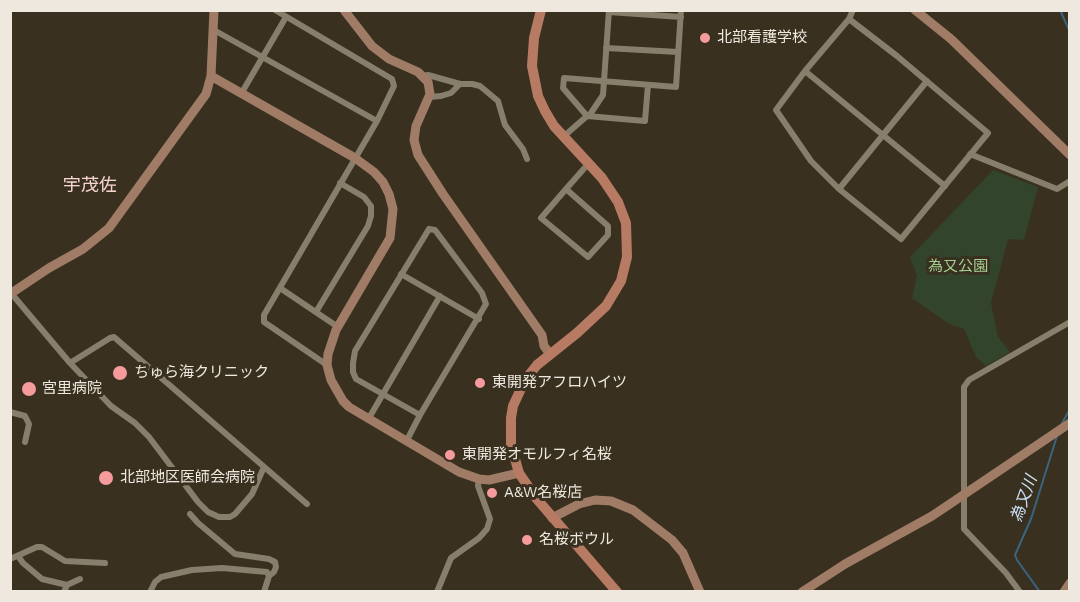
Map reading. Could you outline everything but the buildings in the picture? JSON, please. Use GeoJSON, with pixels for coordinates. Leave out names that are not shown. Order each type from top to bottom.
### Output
{"type":"FeatureCollection","features":[{"type":"Feature","properties":{"kind":"main road"},"geometry":{"type":"LineString","coordinates":[[541,10],[532,52],[534,80],[545,111],[563,137],[608,187],[622,210],[628,239],[624,272],[618,289],[606,306],[578,333],[537,365],[525,380],[513,406],[511,445],[519,473],[536,498],[617,591]]}},
{"type":"Feature","properties":{"kind":"street"},"geometry":{"type":"LineString","coordinates":[[214,10],[211,76],[206,94],[109,228],[83,249],[11,293],[70,363],[111,406],[135,423],[149,437],[198,502],[214,516],[230,517],[236,514],[252,494],[264,467]]}},
{"type":"Feature","properties":{"kind":"street"},"geometry":{"type":"LineString","coordinates":[[275,10],[392,79],[394,86],[377,121],[264,315],[264,322],[327,365]]}},
{"type":"Feature","properties":{"kind":"street"},"geometry":{"type":"LineString","coordinates":[[344,10],[372,46],[389,59],[418,72],[428,82],[429,97],[416,126],[414,140],[418,155],[542,335],[544,346],[550,354]]}},
{"type":"Feature","properties":{"kind":"street"},"geometry":{"type":"LineString","coordinates":[[849,19],[988,133],[902,239],[839,189],[811,161],[776,110],[849,19],[853,10]]}},
{"type":"Feature","properties":{"kind":"street"},"geometry":{"type":"LineString","coordinates":[[915,10],[951,39],[1070,155]]}},
{"type":"Feature","properties":{"kind":"street"},"geometry":{"type":"LineString","coordinates":[[563,137],[588,116],[603,95],[603,82],[609,11],[681,14],[676,87],[648,85],[603,82],[564,78],[562,88],[588,116],[645,121],[648,85]]}},
{"type":"Feature","properties":{"kind":"street"},"geometry":{"type":"LineString","coordinates":[[241,94],[286,17]]}},
{"type":"Feature","properties":{"kind":"street"},"geometry":{"type":"LineString","coordinates":[[212,29],[377,121]]}},
{"type":"Feature","properties":{"kind":"street"},"geometry":{"type":"LineString","coordinates":[[606,48],[678,52]]}},
{"type":"Feature","properties":{"kind":"street"},"geometry":{"type":"LineString","coordinates":[[805,71],[945,186]]}},
{"type":"Feature","properties":{"kind":"street"},"geometry":{"type":"LineString","coordinates":[[422,76],[428,75],[460,84],[480,86],[498,101],[501,116],[523,149],[526,159]]}},
{"type":"Feature","properties":{"kind":"street"},"geometry":{"type":"LineString","coordinates":[[211,76],[355,158],[374,172],[383,182],[389,194],[393,209],[393,224],[387,246],[330,343],[327,365],[331,380],[343,401],[459,472],[489,480],[519,473]]}},
{"type":"Feature","properties":{"kind":"street"},"geometry":{"type":"LineString","coordinates":[[839,189],[927,81]]}},
{"type":"Feature","properties":{"kind":"street"},"geometry":{"type":"LineString","coordinates":[[429,97],[451,93],[460,84]]}},
{"type":"Feature","properties":{"kind":"street"},"geometry":{"type":"LineString","coordinates":[[970,154],[1057,189],[1070,181]]}},
{"type":"Feature","properties":{"kind":"street"},"geometry":{"type":"LineString","coordinates":[[566,189],[609,226],[608,235],[588,257],[541,218],[566,189],[589,164]]}},
{"type":"Feature","properties":{"kind":"street"},"geometry":{"type":"LineString","coordinates":[[316,312],[368,226],[371,216],[370,206],[364,197],[340,183]]}},
{"type":"Feature","properties":{"kind":"street"},"geometry":{"type":"LineString","coordinates":[[406,440],[486,304],[482,293],[435,230],[429,229],[355,351],[353,372],[356,379],[420,415]]}},
{"type":"Feature","properties":{"kind":"street"},"geometry":{"type":"LineString","coordinates":[[401,274],[479,319]]}},
{"type":"Feature","properties":{"kind":"street"},"geometry":{"type":"LineString","coordinates":[[280,288],[338,327]]}},
{"type":"Feature","properties":{"kind":"street"},"geometry":{"type":"LineString","coordinates":[[369,418],[440,296]]}},
{"type":"Feature","properties":{"kind":"street"},"geometry":{"type":"LineString","coordinates":[[1020,591],[964,529],[964,387],[969,380],[1070,322]]}},
{"type":"Feature","properties":{"kind":"street"},"geometry":{"type":"LineString","coordinates":[[70,363],[114,337],[307,504]]}},
{"type":"Feature","properties":{"kind":"street"},"geometry":{"type":"LineString","coordinates":[[10,412],[25,416],[29,424],[25,442]]}},
{"type":"Feature","properties":{"kind":"street"},"geometry":{"type":"LineString","coordinates":[[802,591],[844,564],[932,516],[1070,423]]}},
{"type":"Feature","properties":{"kind":"street"},"geometry":{"type":"LineString","coordinates":[[437,591],[451,558],[479,538],[487,529],[490,519],[478,486],[479,479]]}},
{"type":"Feature","properties":{"kind":"street"},"geometry":{"type":"LineString","coordinates":[[552,518],[579,504],[595,500],[611,501],[633,510],[672,540],[688,562],[700,591]]}},
{"type":"Feature","properties":{"kind":"street"},"geometry":{"type":"LineString","coordinates":[[190,514],[236,554],[269,559],[274,562],[276,567],[274,572],[268,576],[264,591]]}},
{"type":"Feature","properties":{"kind":"street"},"geometry":{"type":"LineString","coordinates":[[10,559],[42,547],[65,561],[105,563]]}},
{"type":"Feature","properties":{"kind":"street"},"geometry":{"type":"LineString","coordinates":[[18,556],[42,579],[66,588],[80,579]]}},
{"type":"Feature","properties":{"kind":"street"},"geometry":{"type":"LineString","coordinates":[[150,591],[155,582],[161,578],[192,570],[251,569],[263,570],[268,576]]}},
{"type":"Feature","properties":{"kind":"street"},"geometry":{"type":"LineString","coordinates":[[1064,591],[1070,583]]}},
{"type":"Feature","properties":{"kind":"green space","name":"為又公園"},"geometry":{"type":"Polygon","coordinates":[[[993,170],[1038,187],[1024,240],[1008,239],[991,303],[998,337],[1010,352],[986,366],[976,357],[964,329],[949,324],[912,298],[917,276],[910,257],[993,170]]]}},
{"type":"Feature","properties":{"kind":"waterway","name":"為又川"},"geometry":{"type":"LineString","coordinates":[[1060,10],[1070,32]]}},
{"type":"Feature","properties":{"kind":"waterway","name":"為又川"},"geometry":{"type":"LineString","coordinates":[[1061,425],[1070,409]]}},
{"type":"Feature","properties":{"kind":"waterway","name":"為又川"},"geometry":{"type":"LineString","coordinates":[[1040,592],[1015,555],[1031,519],[1057,436]]}},
{"type":"Feature","properties":{"kind":"place","name":"北部看護学校"},"geometry":{"type":"Point","coordinates":[705,38]}},
{"type":"Feature","properties":{"kind":"place","name":"ちゅら海クリニック"},"geometry":{"type":"Point","coordinates":[120,373]}},
{"type":"Feature","properties":{"kind":"place","name":"東開発アフロハイツ"},"geometry":{"type":"Point","coordinates":[480,383]}},
{"type":"Feature","properties":{"kind":"place","name":"宮里病院"},"geometry":{"type":"Point","coordinates":[29,389]}},
{"type":"Feature","properties":{"kind":"place","name":"東開発オモルフィ名桜"},"geometry":{"type":"Point","coordinates":[450,455]}},
{"type":"Feature","properties":{"kind":"place","name":"北部地区医師会病院"},"geometry":{"type":"Point","coordinates":[106,478]}},
{"type":"Feature","properties":{"kind":"place","name":"A&W名桜店"},"geometry":{"type":"Point","coordinates":[492,493]}},
{"type":"Feature","properties":{"kind":"place","name":"名桜ボウル"},"geometry":{"type":"Point","coordinates":[527,540]}},
{"type":"Feature","properties":{"kind":"district","name":"宇茂佐"},"geometry":{"type":"Point","coordinates":[90,186]}}]}
